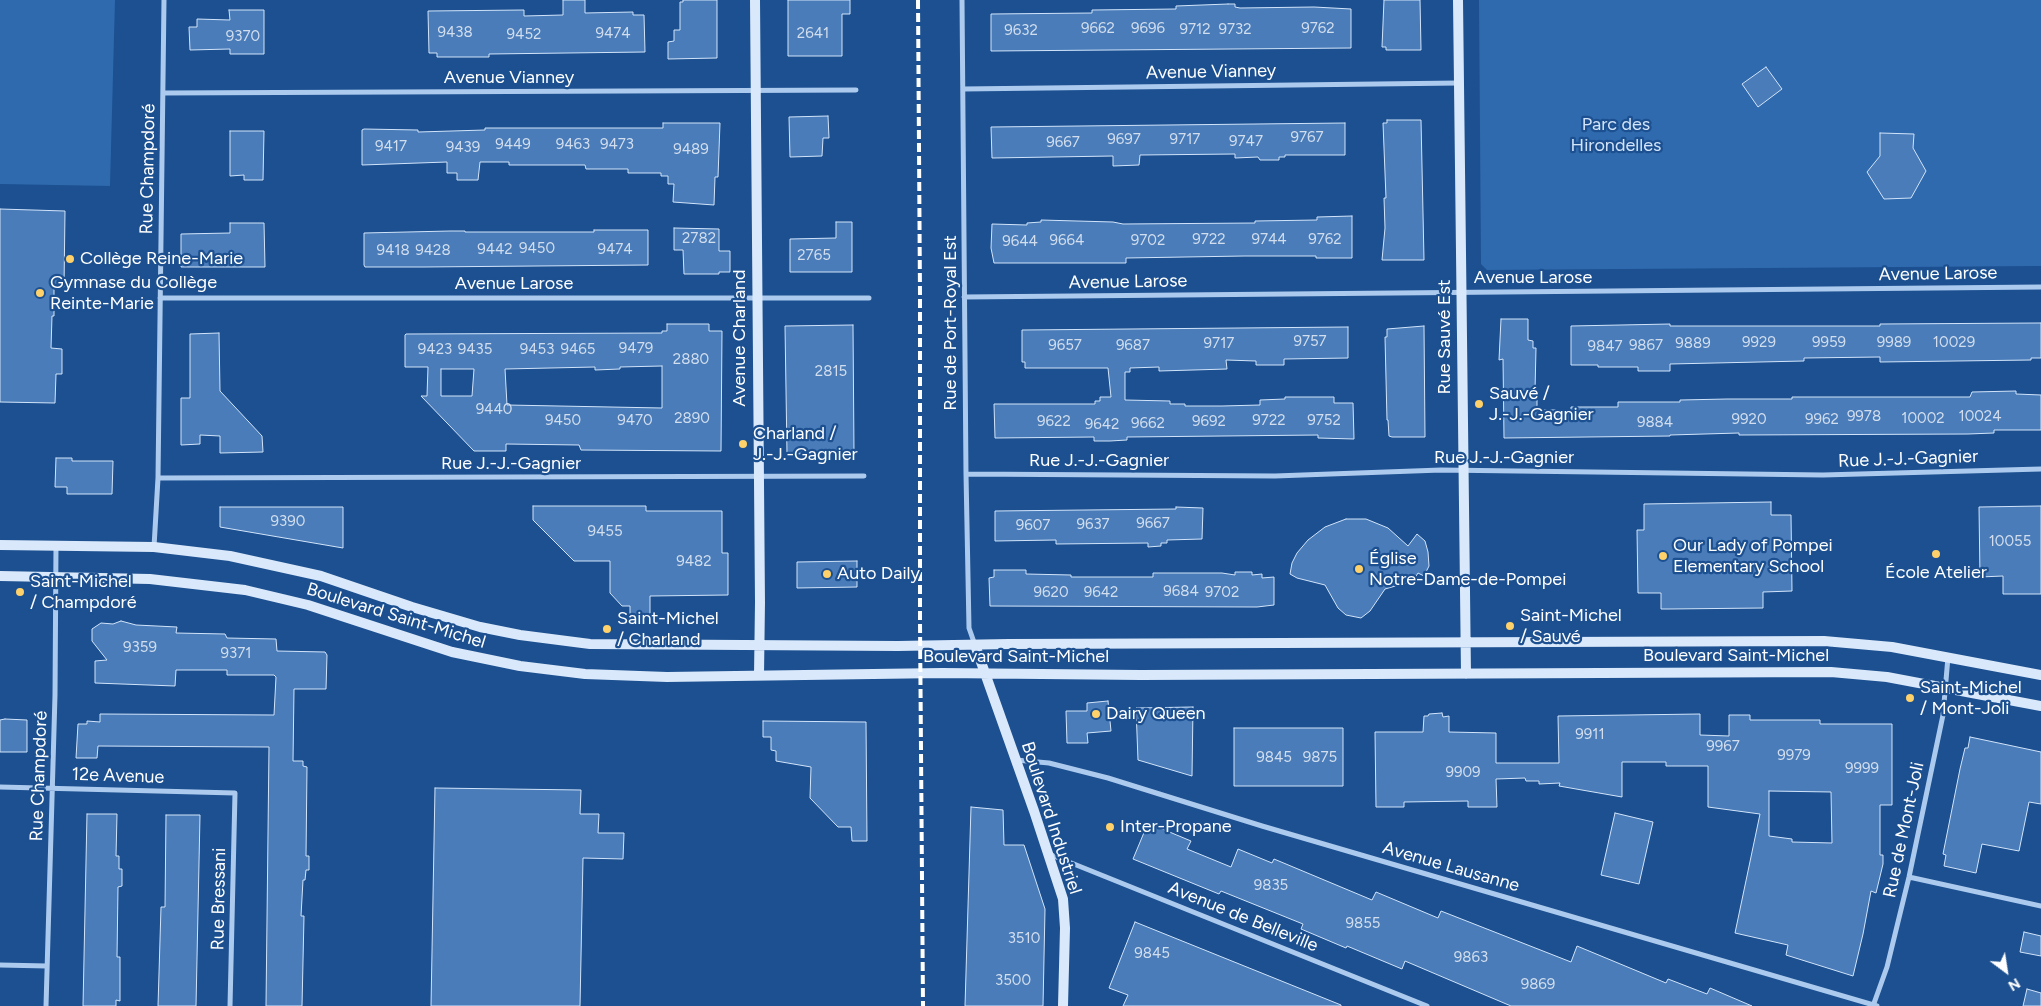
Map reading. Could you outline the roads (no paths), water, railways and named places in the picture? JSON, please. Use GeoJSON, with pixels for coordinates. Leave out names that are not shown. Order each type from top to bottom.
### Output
{"type":"FeatureCollection","features":[{"type":"Feature","properties":{"kind":"main road","name":"Avenue Charland"},"geometry":{"type":"LineString","coordinates":[[754,0],[758,675]]}},
{"type":"Feature","properties":{"kind":"main road","name":"Rue Sauvé Est"},"geometry":{"type":"LineString","coordinates":[[1458,0],[1466,674]]}},
{"type":"Feature","properties":{"kind":"main road","name":"Boulevard Saint-Michel"},"geometry":{"type":"LineString","coordinates":[[0,545],[154,547],[220,554],[303,571],[446,618],[520,635],[606,644],[759,646],[1824,641],[1876,645],[1948,656],[2041,675]]}},
{"type":"Feature","properties":{"kind":"main road","name":"Boulevard Saint-Michel"},"geometry":{"type":"LineString","coordinates":[[0,576],[160,580],[255,592],[337,614],[452,652],[484,660],[539,669],[614,676],[1831,672],[1886,677],[2041,706]]}},
{"type":"Feature","properties":{"kind":"main road","name":"Boulevard Industriel"},"geometry":{"type":"LineString","coordinates":[[975,645],[1049,854],[1063,899],[1063,1006]]}},
{"type":"Feature","properties":{"kind":"street","name":"Rue Champdoré"},"geometry":{"type":"LineString","coordinates":[[154,547],[158,478],[164,0]]}},
{"type":"Feature","properties":{"kind":"street","name":"Rue de Port-Royal Est"},"geometry":{"type":"LineString","coordinates":[[962,0],[969,628],[975,645]]}},
{"type":"Feature","properties":{"kind":"street","name":"Avenue Vianney"},"geometry":{"type":"LineString","coordinates":[[963,89],[1459,83]]}},
{"type":"Feature","properties":{"kind":"street","name":"Avenue Vianney"},"geometry":{"type":"LineString","coordinates":[[163,93],[856,90]]}},
{"type":"Feature","properties":{"kind":"street","name":"Avenue Larose"},"geometry":{"type":"LineString","coordinates":[[964,297],[1461,291],[1578,293],[2041,287]]}},
{"type":"Feature","properties":{"kind":"street","name":"Avenue Larose"},"geometry":{"type":"LineString","coordinates":[[160,298],[868,298]]}},
{"type":"Feature","properties":{"kind":"street","name":"Rue J.-J.-Gagnier"},"geometry":{"type":"LineString","coordinates":[[966,474],[1275,476],[1463,470],[1823,475],[2041,469]]}},
{"type":"Feature","properties":{"kind":"street","name":"Rue J.-J.-Gagnier"},"geometry":{"type":"LineString","coordinates":[[158,478],[864,476]]}},
{"type":"Feature","properties":{"kind":"street","name":"Rue Champdoré"},"geometry":{"type":"LineString","coordinates":[[46,1006],[53,788],[56,546]]}},
{"type":"Feature","properties":{"kind":"street","name":"Rue de Mont-Joli"},"geometry":{"type":"LineString","coordinates":[[1875,1006],[1887,967],[1909,877],[1942,715],[1948,656]]}},
{"type":"Feature","properties":{"kind":"street","name":"Avenue Lausanne"},"geometry":{"type":"LineString","coordinates":[[1016,760],[1049,763],[1108,778],[1262,826],[1875,1006]]}},
{"type":"Feature","properties":{"kind":"street","name":"12e Avenue"},"geometry":{"type":"LineString","coordinates":[[0,786],[235,793]]}},
{"type":"Feature","properties":{"kind":"street","name":"Rue Bressani"},"geometry":{"type":"LineString","coordinates":[[230,1006],[235,793]]}},
{"type":"Feature","properties":{"kind":"street","name":"Avenue de Belleville"},"geometry":{"type":"LineString","coordinates":[[1049,854],[1427,1006]]}},
{"type":"Feature","properties":{"kind":"street"},"geometry":{"type":"LineString","coordinates":[[1909,877],[2041,906]]}},
{"type":"Feature","properties":{"kind":"street"},"geometry":{"type":"LineString","coordinates":[[0,965],[47,966]]}},
{"type":"Feature","properties":{"kind":"railway"},"geometry":{"type":"LineString","coordinates":[[918,0],[923,1006]]}},
{"type":"Feature","properties":{"kind":"place","name":"Collège Reine-Marie"},"geometry":{"type":"Point","coordinates":[70,259]}},
{"type":"Feature","properties":{"kind":"place","name":"Gymnase du Collège Reinte-Marie"},"geometry":{"type":"Point","coordinates":[40,293]}},
{"type":"Feature","properties":{"kind":"place","name":"Sauvé / J.-J.-Gagnier"},"geometry":{"type":"Point","coordinates":[1479,404]}},
{"type":"Feature","properties":{"kind":"place","name":"Charland / J.-J.-Gagnier"},"geometry":{"type":"Point","coordinates":[743,444]}},
{"type":"Feature","properties":{"kind":"place","name":"École Atelier"},"geometry":{"type":"Point","coordinates":[1936,554]}},
{"type":"Feature","properties":{"kind":"place","name":"Our Lady of Pompei Elementary School"},"geometry":{"type":"Point","coordinates":[1663,556]}},
{"type":"Feature","properties":{"kind":"place","name":"Église Notre-Dame-de-Pompei"},"geometry":{"type":"Point","coordinates":[1359,569]}},
{"type":"Feature","properties":{"kind":"place","name":"Auto Daily"},"geometry":{"type":"Point","coordinates":[827,574]}},
{"type":"Feature","properties":{"kind":"place","name":"Saint-Michel / Champdoré"},"geometry":{"type":"Point","coordinates":[20,592]}},
{"type":"Feature","properties":{"kind":"place","name":"Saint-Michel / Sauvé"},"geometry":{"type":"Point","coordinates":[1510,626]}},
{"type":"Feature","properties":{"kind":"place","name":"Saint-Michel / Charland"},"geometry":{"type":"Point","coordinates":[607,629]}},
{"type":"Feature","properties":{"kind":"place","name":"Saint-Michel / Mont-Joli"},"geometry":{"type":"Point","coordinates":[1910,698]}},
{"type":"Feature","properties":{"kind":"place","name":"Dairy Queen"},"geometry":{"type":"Point","coordinates":[1096,714]}},
{"type":"Feature","properties":{"kind":"place","name":"Inter-Propane"},"geometry":{"type":"Point","coordinates":[1110,827]}},
{"type":"Feature","properties":{"kind":"park label","name":"Parc des Hirondelles"},"geometry":{"type":"Point","coordinates":[1616,135]}}]}
